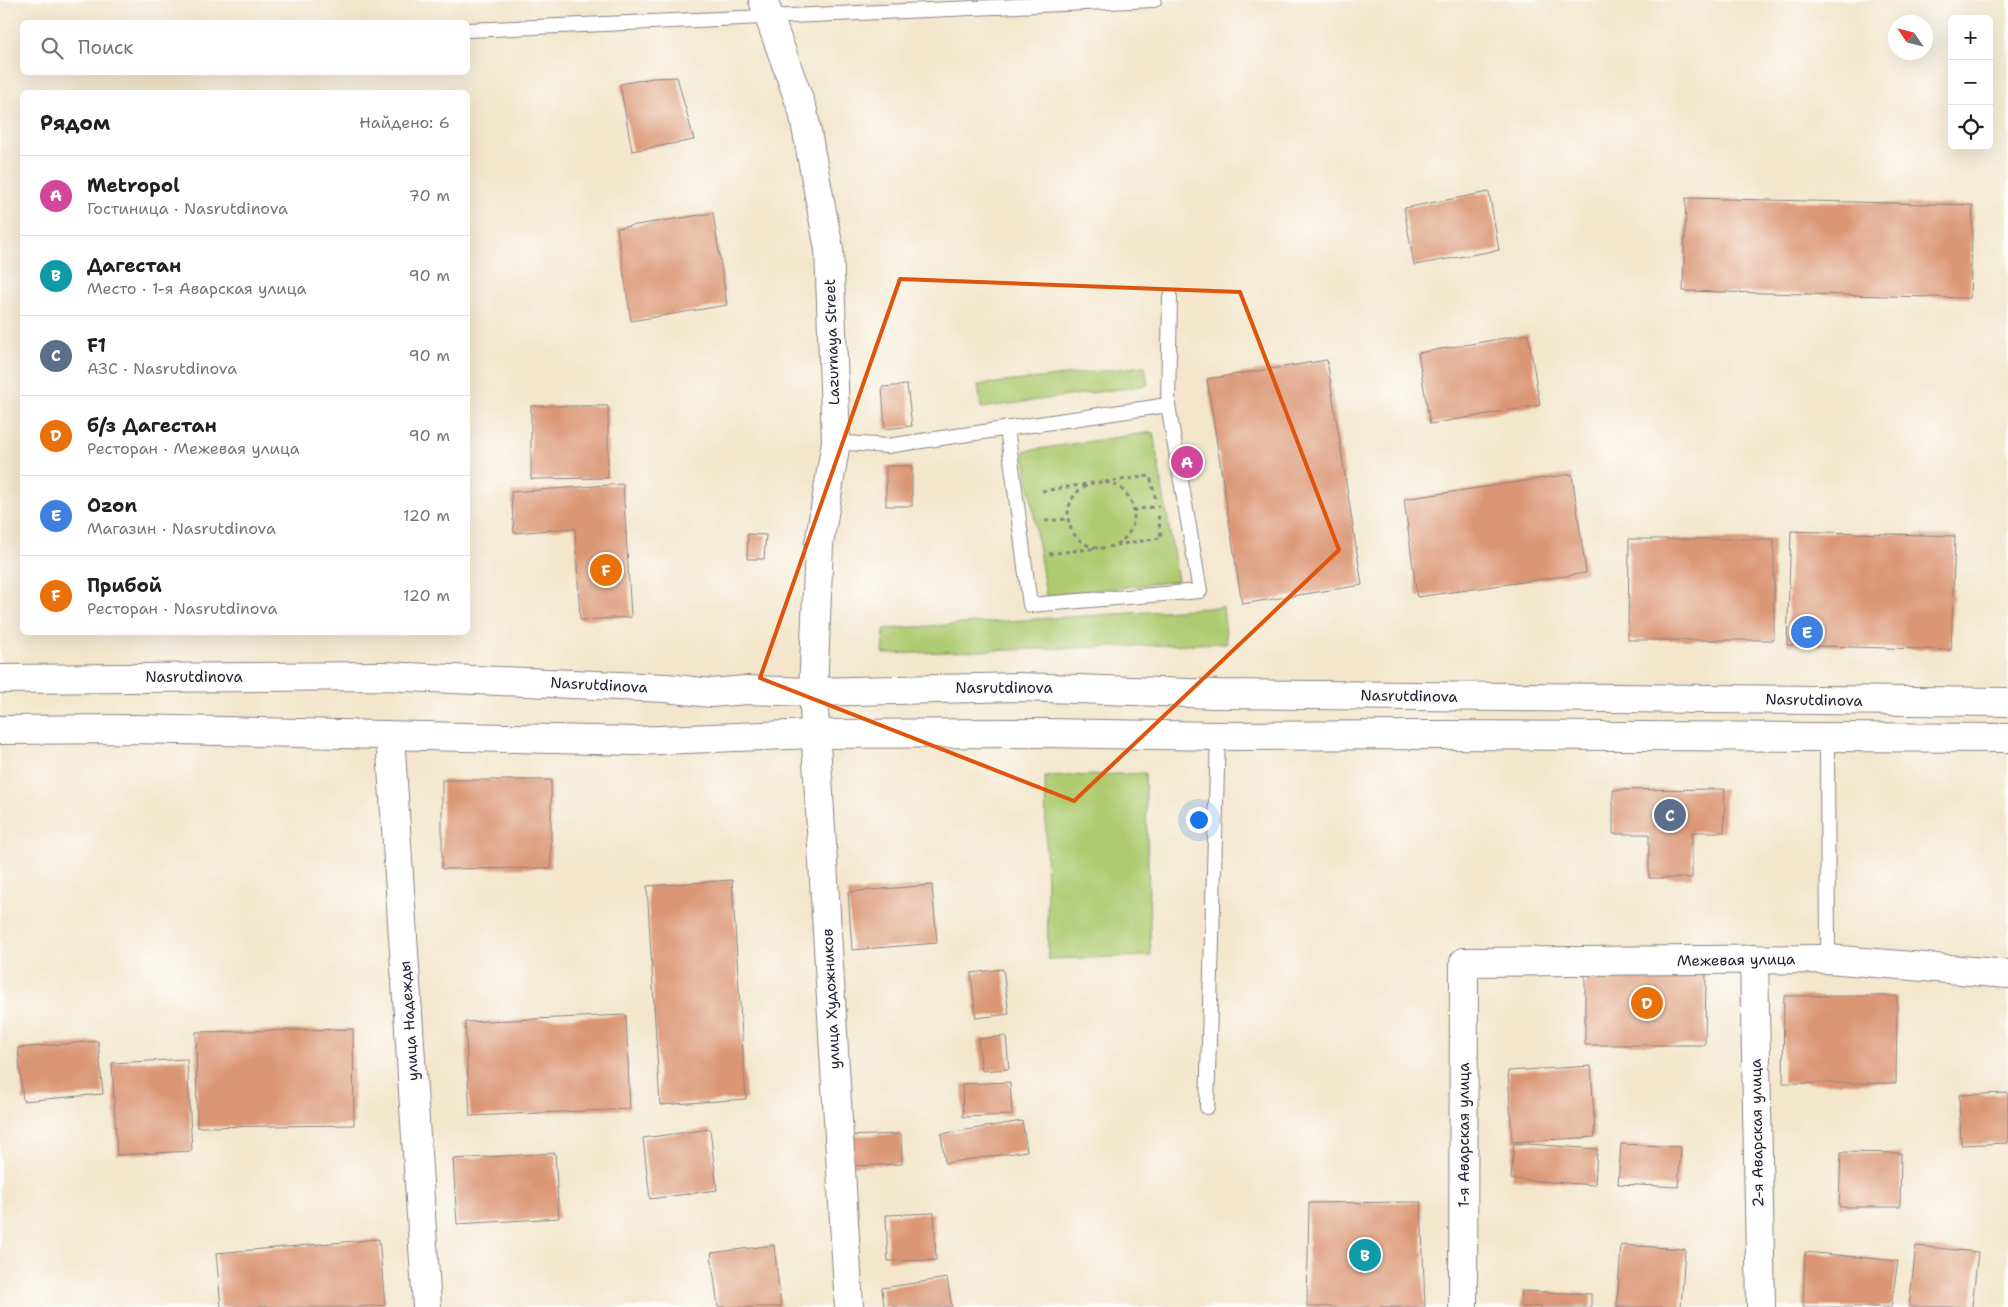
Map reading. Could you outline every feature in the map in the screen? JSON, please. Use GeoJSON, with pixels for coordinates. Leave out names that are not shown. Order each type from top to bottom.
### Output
{"type":"FeatureCollection","features":[{"type":"Feature","properties":{"kind":"main road","name":"Lazurnaya Street"},"geometry":{"type":"LineString","coordinates":[[766,8],[803,111],[829,249],[836,442],[819,544],[813,692]]}},
{"type":"Feature","properties":{"kind":"main road","name":"Nasrutdinova"},"geometry":{"type":"LineString","coordinates":[[0,679],[383,676],[666,688],[711,693],[746,690],[813,692],[1019,686],[1217,694],[2008,702]]}},
{"type":"Feature","properties":{"kind":"main road","name":"улица Художников"},"geometry":{"type":"LineString","coordinates":[[813,692],[850,1307]]}},
{"type":"Feature","properties":{"kind":"main road"},"geometry":{"type":"LineString","coordinates":[[0,730],[135,729],[634,740],[815,734],[1046,733],[1218,736],[1441,735],[2008,738]]}},
{"type":"Feature","properties":{"kind":"main road","name":"улица Надежды"},"geometry":{"type":"LineString","coordinates":[[390,736],[427,1307]]}},
{"type":"Feature","properties":{"kind":"main road","name":"2-я Аварская улица"},"geometry":{"type":"LineString","coordinates":[[1754,959],[1761,1307]]}},
{"type":"Feature","properties":{"kind":"main road","name":"Межевая улица"},"geometry":{"type":"LineString","coordinates":[[1464,962],[1828,959],[2008,974]]}},
{"type":"Feature","properties":{"kind":"main road","name":"1-я Аварская улица"},"geometry":{"type":"LineString","coordinates":[[1463,1307],[1464,962]]}},
{"type":"Feature","properties":{"kind":"lane"},"geometry":{"type":"LineString","coordinates":[[470,30],[766,8],[1154,0]]}},
{"type":"Feature","properties":{"kind":"lane"},"geometry":{"type":"LineString","coordinates":[[1007,428],[1030,605],[1200,591],[1168,405],[1170,297]]}},
{"type":"Feature","properties":{"kind":"lane"},"geometry":{"type":"LineString","coordinates":[[836,442],[887,446],[1168,405]]}},
{"type":"Feature","properties":{"kind":"lane"},"geometry":{"type":"LineString","coordinates":[[1207,1107],[1218,736]]}},
{"type":"Feature","properties":{"kind":"lane"},"geometry":{"type":"LineString","coordinates":[[1826,737],[1828,959]]}},
{"type":"Feature","properties":{"kind":"path"},"geometry":{"type":"LineString","coordinates":[[1039,492],[1090,483],[1150,476],[1157,506],[1161,538],[1101,548],[1046,554]]}},
{"type":"Feature","properties":{"kind":"path"},"geometry":{"type":"LineString","coordinates":[[1104,482],[1117,486],[1127,494],[1134,517],[1131,529],[1124,539],[1113,546]]}},
{"type":"Feature","properties":{"kind":"path"},"geometry":{"type":"LineString","coordinates":[[1090,483],[1079,490],[1070,501],[1068,515],[1071,529],[1078,539],[1089,546],[1101,548]]}},
{"type":"Feature","properties":{"kind":"highlighted area"},"geometry":{"type":"Polygon","coordinates":[[[900,279],[1240,292],[1339,550],[1074,801],[760,678],[900,279]]]}},
{"type":"Feature","properties":{"kind":"green space"},"geometry":{"type":"Polygon","coordinates":[[[1145,366],[1148,385],[981,408],[978,385],[1145,366]]]}},
{"type":"Feature","properties":{"kind":"green space"},"geometry":{"type":"Polygon","coordinates":[[[1153,432],[1178,581],[1046,596],[1024,451],[1153,432]]]}},
{"type":"Feature","properties":{"kind":"green space"},"geometry":{"type":"Polygon","coordinates":[[[1223,607],[1227,643],[883,654],[884,629],[1223,607]]]}},
{"type":"Feature","properties":{"kind":"green space"},"geometry":{"type":"Polygon","coordinates":[[[1145,773],[1151,956],[1048,959],[1045,777],[1145,773]]]}},
{"type":"Feature","properties":{"kind":"building"},"geometry":{"type":"Polygon","coordinates":[[[677,77],[694,140],[632,151],[620,84],[653,78],[677,77]]]}},
{"type":"Feature","properties":{"kind":"building"},"geometry":{"type":"Polygon","coordinates":[[[1489,192],[1499,250],[1414,265],[1404,208],[1489,192]]]}},
{"type":"Feature","properties":{"kind":"building"},"geometry":{"type":"Polygon","coordinates":[[[1686,198],[1973,205],[1970,298],[1683,291],[1686,198]]]}},
{"type":"Feature","properties":{"kind":"building"},"geometry":{"type":"Polygon","coordinates":[[[713,213],[727,305],[631,321],[617,228],[713,213]]]}},
{"type":"Feature","properties":{"kind":"building"},"geometry":{"type":"Polygon","coordinates":[[[1528,334],[1540,405],[1430,424],[1418,353],[1528,334]]]}},
{"type":"Feature","properties":{"kind":"building"},"geometry":{"type":"Polygon","coordinates":[[[1327,360],[1362,585],[1242,604],[1207,379],[1327,360]]]}},
{"type":"Feature","properties":{"kind":"building"},"geometry":{"type":"Polygon","coordinates":[[[907,385],[912,426],[885,429],[882,387],[907,385]]]}},
{"type":"Feature","properties":{"kind":"building"},"geometry":{"type":"Polygon","coordinates":[[[531,406],[608,406],[608,478],[531,479],[531,406]]]}},
{"type":"Feature","properties":{"kind":"building"},"geometry":{"type":"Polygon","coordinates":[[[886,466],[912,466],[912,506],[886,506],[886,466]]]}},
{"type":"Feature","properties":{"kind":"building"},"geometry":{"type":"Polygon","coordinates":[[[1572,474],[1586,573],[1417,597],[1404,499],[1572,474]]]}},
{"type":"Feature","properties":{"kind":"building"},"geometry":{"type":"Polygon","coordinates":[[[623,484],[631,617],[580,620],[575,528],[514,533],[511,492],[623,484]]]}},
{"type":"Feature","properties":{"kind":"building"},"geometry":{"type":"Polygon","coordinates":[[[1791,531],[1955,536],[1951,650],[1787,645],[1791,531]]]}},
{"type":"Feature","properties":{"kind":"building"},"geometry":{"type":"Polygon","coordinates":[[[748,534],[766,535],[764,559],[747,559],[748,534]]]}},
{"type":"Feature","properties":{"kind":"building"},"geometry":{"type":"Polygon","coordinates":[[[1629,539],[1774,539],[1774,640],[1628,640],[1629,539]]]}},
{"type":"Feature","properties":{"kind":"building"},"geometry":{"type":"Polygon","coordinates":[[[442,780],[551,780],[551,868],[442,869],[442,780]]]}},
{"type":"Feature","properties":{"kind":"building"},"geometry":{"type":"Polygon","coordinates":[[[1725,789],[1724,832],[1692,832],[1692,878],[1649,878],[1649,834],[1613,834],[1613,790],[1725,789]]]}},
{"type":"Feature","properties":{"kind":"building"},"geometry":{"type":"Polygon","coordinates":[[[732,880],[746,1099],[660,1105],[647,886],[732,880]]]}},
{"type":"Feature","properties":{"kind":"building"},"geometry":{"type":"Polygon","coordinates":[[[932,885],[937,943],[852,950],[848,892],[932,885]]]}},
{"type":"Feature","properties":{"kind":"building"},"geometry":{"type":"Polygon","coordinates":[[[1003,969],[1009,1014],[976,1018],[971,973],[1003,969]]]}},
{"type":"Feature","properties":{"kind":"building"},"geometry":{"type":"Polygon","coordinates":[[[1585,970],[1706,971],[1705,1045],[1585,1045],[1585,970]]]}},
{"type":"Feature","properties":{"kind":"building"},"geometry":{"type":"Polygon","coordinates":[[[1784,996],[1897,996],[1896,1083],[1783,1083],[1784,996]]]}},
{"type":"Feature","properties":{"kind":"building"},"geometry":{"type":"Polygon","coordinates":[[[626,1015],[630,1109],[470,1116],[465,1022],[626,1015]]]}},
{"type":"Feature","properties":{"kind":"building"},"geometry":{"type":"Polygon","coordinates":[[[353,1029],[354,1125],[197,1127],[196,1032],[353,1029]]]}},
{"type":"Feature","properties":{"kind":"building"},"geometry":{"type":"Polygon","coordinates":[[[1006,1036],[1009,1069],[982,1071],[978,1039],[1006,1036]]]}},
{"type":"Feature","properties":{"kind":"building"},"geometry":{"type":"Polygon","coordinates":[[[98,1041],[103,1094],[23,1101],[18,1048],[98,1041]]]}},
{"type":"Feature","properties":{"kind":"building"},"geometry":{"type":"Polygon","coordinates":[[[187,1059],[192,1151],[117,1155],[112,1063],[187,1059]]]}},
{"type":"Feature","properties":{"kind":"building"},"geometry":{"type":"Polygon","coordinates":[[[1591,1066],[1595,1137],[1512,1142],[1508,1071],[1591,1066]]]}},
{"type":"Feature","properties":{"kind":"building"},"geometry":{"type":"Polygon","coordinates":[[[1010,1082],[1012,1115],[963,1117],[962,1084],[1010,1082]]]}},
{"type":"Feature","properties":{"kind":"building"},"geometry":{"type":"Polygon","coordinates":[[[2008,1093],[2008,1143],[1961,1145],[1959,1095],[2008,1093]]]}},
{"type":"Feature","properties":{"kind":"building"},"geometry":{"type":"Polygon","coordinates":[[[1022,1121],[1027,1151],[945,1163],[941,1134],[1022,1121]]]}},
{"type":"Feature","properties":{"kind":"building"},"geometry":{"type":"Polygon","coordinates":[[[710,1129],[717,1190],[650,1199],[643,1138],[710,1129]]]}},
{"type":"Feature","properties":{"kind":"building"},"geometry":{"type":"Polygon","coordinates":[[[901,1134],[902,1164],[847,1166],[847,1136],[901,1134]]]}},
{"type":"Feature","properties":{"kind":"building"},"geometry":{"type":"Polygon","coordinates":[[[1514,1143],[1597,1149],[1595,1185],[1511,1179],[1514,1143]]]}},
{"type":"Feature","properties":{"kind":"building"},"geometry":{"type":"Polygon","coordinates":[[[1621,1144],[1681,1147],[1678,1187],[1618,1184],[1621,1144]]]}},
{"type":"Feature","properties":{"kind":"building"},"geometry":{"type":"Polygon","coordinates":[[[1841,1152],[1901,1153],[1900,1207],[1839,1207],[1841,1152]]]}},
{"type":"Feature","properties":{"kind":"building"},"geometry":{"type":"Polygon","coordinates":[[[555,1153],[559,1218],[457,1224],[453,1159],[555,1153]]]}},
{"type":"Feature","properties":{"kind":"building"},"geometry":{"type":"Polygon","coordinates":[[[1421,1202],[1425,1307],[1307,1307],[1309,1203],[1421,1202]]]}},
{"type":"Feature","properties":{"kind":"building"},"geometry":{"type":"Polygon","coordinates":[[[934,1213],[936,1260],[888,1261],[886,1215],[934,1213]]]}},
{"type":"Feature","properties":{"kind":"building"},"geometry":{"type":"Polygon","coordinates":[[[379,1239],[385,1305],[361,1307],[221,1307],[216,1253],[379,1239]]]}},
{"type":"Feature","properties":{"kind":"building"},"geometry":{"type":"Polygon","coordinates":[[[774,1245],[781,1307],[718,1307],[711,1253],[774,1245]]]}},
{"type":"Feature","properties":{"kind":"building"},"geometry":{"type":"Polygon","coordinates":[[[1621,1245],[1685,1249],[1681,1307],[1617,1307],[1621,1245]]]}},
{"type":"Feature","properties":{"kind":"building"},"geometry":{"type":"Polygon","coordinates":[[[1916,1246],[1978,1252],[1972,1307],[1909,1307],[1916,1246]]]}},
{"type":"Feature","properties":{"kind":"building"},"geometry":{"type":"Polygon","coordinates":[[[1805,1252],[1898,1261],[1891,1307],[1803,1307],[1805,1252]]]}},
{"type":"Feature","properties":{"kind":"building"},"geometry":{"type":"Polygon","coordinates":[[[947,1278],[952,1307],[884,1307],[882,1288],[947,1278]]]}},
{"type":"Feature","properties":{"kind":"building"},"geometry":{"type":"Polygon","coordinates":[[[1522,1291],[1591,1294],[1591,1307],[1521,1307],[1522,1291]]]}},
{"type":"Feature","properties":{"kind":"place","name":"Metropol"},"geometry":{"type":"Point","coordinates":[1187,462]}},
{"type":"Feature","properties":{"kind":"place","name":"Прибой"},"geometry":{"type":"Point","coordinates":[606,570]}},
{"type":"Feature","properties":{"kind":"place","name":"Ozon"},"geometry":{"type":"Point","coordinates":[1807,632]}},
{"type":"Feature","properties":{"kind":"place","name":"F1"},"geometry":{"type":"Point","coordinates":[1670,815]}},
{"type":"Feature","properties":{"kind":"place","name":"б/з Дагестан"},"geometry":{"type":"Point","coordinates":[1647,1003]}},
{"type":"Feature","properties":{"kind":"place","name":"Дагестан"},"geometry":{"type":"Point","coordinates":[1365,1255]}}]}
